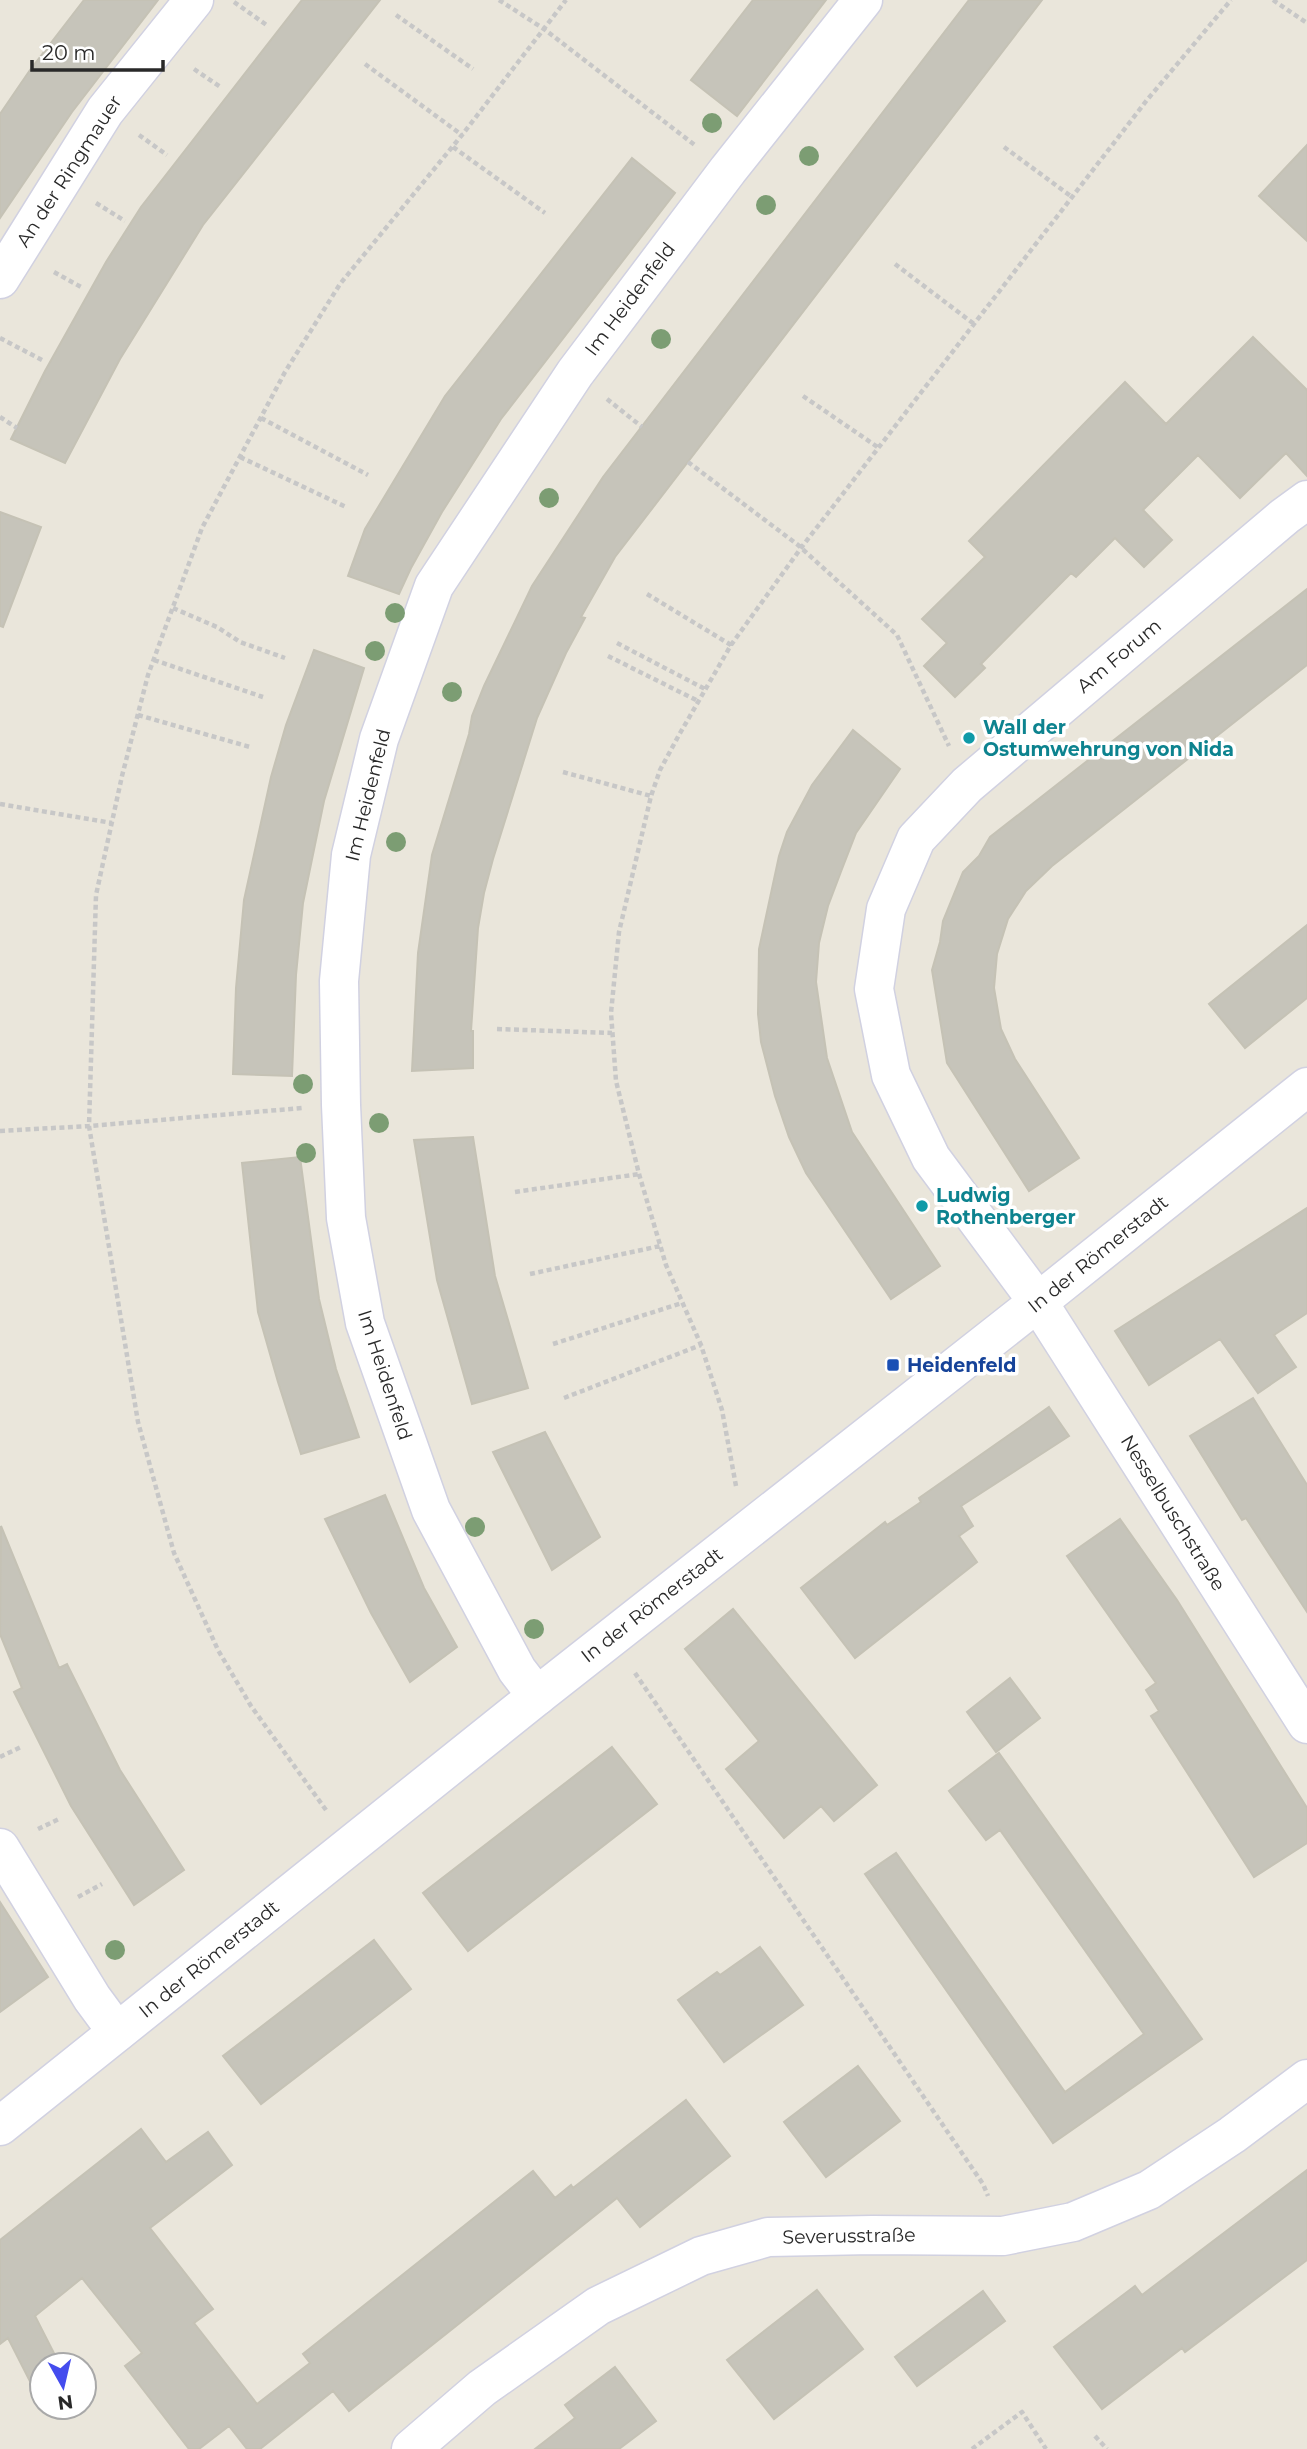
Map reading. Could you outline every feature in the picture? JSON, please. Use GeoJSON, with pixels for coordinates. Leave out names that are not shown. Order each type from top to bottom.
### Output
{"type":"FeatureCollection","features":[{"type":"Feature","properties":{"kind":"street","name":"An der Ringmauer"},"geometry":{"type":"LineString","coordinates":[[0,278],[106,111],[194,0]]}},
{"type":"Feature","properties":{"kind":"street","name":"Im Heidenfeld"},"geometry":{"type":"LineString","coordinates":[[537,1696],[517,1670],[430,1510],[365,1323],[346,1218],[341,1105],[339,981],[351,855],[379,739],[434,586],[575,373],[728,170],[863,0]]}},
{"type":"Feature","properties":{"kind":"street","name":"Am Forum"},"geometry":{"type":"LineString","coordinates":[[1038,1302],[931,1158],[891,1075],[874,989],[886,909],[916,839],[967,785],[1307,500]]}},
{"type":"Feature","properties":{"kind":"street","name":"In der Römerstadt"},"geometry":{"type":"LineString","coordinates":[[0,2126],[537,1696],[1307,1087]]}},
{"type":"Feature","properties":{"kind":"street","name":"Nesselbuschstraße"},"geometry":{"type":"LineString","coordinates":[[1038,1302],[1307,1724]]}},
{"type":"Feature","properties":{"kind":"street"},"geometry":{"type":"LineString","coordinates":[[0,1848],[92,1998],[117,2032]]}},
{"type":"Feature","properties":{"kind":"street","name":"Severusstraße"},"geometry":{"type":"LineString","coordinates":[[411,2449],[482,2388],[598,2306],[701,2256],[768,2237],[1003,2236],[1073,2222],[1149,2190],[1232,2135],[1307,2079]]}},
{"type":"Feature","properties":{"kind":"path"},"geometry":{"type":"LineString","coordinates":[[232,0],[268,26]]}},
{"type":"Feature","properties":{"kind":"path"},"geometry":{"type":"LineString","coordinates":[[499,0],[544,29],[728,170]]}},
{"type":"Feature","properties":{"kind":"path"},"geometry":{"type":"LineString","coordinates":[[329,1814],[251,1706],[218,1650],[174,1553],[138,1422],[89,1126],[96,895],[138,715],[154,660],[202,528],[285,372],[340,284],[453,147],[566,0]]}},
{"type":"Feature","properties":{"kind":"path"},"geometry":{"type":"LineString","coordinates":[[737,1493],[722,1410],[701,1345],[660,1246],[616,1081],[611,1013],[619,932],[651,796],[660,770],[730,645],[801,548],[1147,100],[1231,0]]}},
{"type":"Feature","properties":{"kind":"path"},"geometry":{"type":"LineString","coordinates":[[1273,0],[1307,23]]}},
{"type":"Feature","properties":{"kind":"path"},"geometry":{"type":"LineString","coordinates":[[396,15],[473,69]]}},
{"type":"Feature","properties":{"kind":"path"},"geometry":{"type":"LineString","coordinates":[[365,64],[462,135]]}},
{"type":"Feature","properties":{"kind":"path"},"geometry":{"type":"LineString","coordinates":[[453,147],[545,213]]}},
{"type":"Feature","properties":{"kind":"path"},"geometry":{"type":"LineString","coordinates":[[1003,147],[1072,197]]}},
{"type":"Feature","properties":{"kind":"path"},"geometry":{"type":"LineString","coordinates":[[895,264],[974,324]]}},
{"type":"Feature","properties":{"kind":"path"},"geometry":{"type":"LineString","coordinates":[[0,338],[42,360]]}},
{"type":"Feature","properties":{"kind":"path"},"geometry":{"type":"LineString","coordinates":[[803,396],[878,448]]}},
{"type":"Feature","properties":{"kind":"path"},"geometry":{"type":"LineString","coordinates":[[0,418],[17,428]]}},
{"type":"Feature","properties":{"kind":"path"},"geometry":{"type":"LineString","coordinates":[[261,418],[368,475]]}},
{"type":"Feature","properties":{"kind":"path"},"geometry":{"type":"LineString","coordinates":[[240,457],[346,507]]}},
{"type":"Feature","properties":{"kind":"path"},"geometry":{"type":"LineString","coordinates":[[688,462],[801,548],[897,635],[967,785]]}},
{"type":"Feature","properties":{"kind":"path"},"geometry":{"type":"LineString","coordinates":[[647,594],[730,645]]}},
{"type":"Feature","properties":{"kind":"path"},"geometry":{"type":"LineString","coordinates":[[173,608],[217,627],[240,642],[285,657]]}},
{"type":"Feature","properties":{"kind":"path"},"geometry":{"type":"LineString","coordinates":[[617,643],[705,689]]}},
{"type":"Feature","properties":{"kind":"path"},"geometry":{"type":"LineString","coordinates":[[608,656],[698,701]]}},
{"type":"Feature","properties":{"kind":"path"},"geometry":{"type":"LineString","coordinates":[[154,660],[263,698]]}},
{"type":"Feature","properties":{"kind":"path"},"geometry":{"type":"LineString","coordinates":[[138,715],[250,747]]}},
{"type":"Feature","properties":{"kind":"path"},"geometry":{"type":"LineString","coordinates":[[563,772],[651,796]]}},
{"type":"Feature","properties":{"kind":"path"},"geometry":{"type":"LineString","coordinates":[[0,804],[112,823]]}},
{"type":"Feature","properties":{"kind":"path"},"geometry":{"type":"LineString","coordinates":[[497,1029],[612,1033]]}},
{"type":"Feature","properties":{"kind":"path"},"geometry":{"type":"LineString","coordinates":[[0,1131],[341,1105]]}},
{"type":"Feature","properties":{"kind":"path"},"geometry":{"type":"LineString","coordinates":[[515,1192],[639,1174]]}},
{"type":"Feature","properties":{"kind":"path"},"geometry":{"type":"LineString","coordinates":[[530,1274],[660,1246]]}},
{"type":"Feature","properties":{"kind":"path"},"geometry":{"type":"LineString","coordinates":[[553,1344],[683,1303]]}},
{"type":"Feature","properties":{"kind":"path"},"geometry":{"type":"LineString","coordinates":[[564,1398],[701,1345]]}},
{"type":"Feature","properties":{"kind":"path"},"geometry":{"type":"LineString","coordinates":[[633,1670],[983,2184],[1003,2236]]}},
{"type":"Feature","properties":{"kind":"path"},"geometry":{"type":"LineString","coordinates":[[0,1757],[23,1746]]}},
{"type":"Feature","properties":{"kind":"path"},"geometry":{"type":"LineString","coordinates":[[972,2449],[1022,2412],[1046,2449]]}},
{"type":"Feature","properties":{"kind":"path"},"geometry":{"type":"LineString","coordinates":[[1094,2436],[1107,2449]]}},
{"type":"Feature","properties":{"kind":"building"},"geometry":{"type":"Polygon","coordinates":[[[84,0],[158,0],[72,112],[0,218],[0,114],[84,0]]]}},
{"type":"Feature","properties":{"kind":"building"},"geometry":{"type":"Polygon","coordinates":[[[302,0],[380,0],[203,225],[120,359],[65,463],[11,439],[45,371],[106,262],[141,207],[302,0]]]}},
{"type":"Feature","properties":{"kind":"building"},"geometry":{"type":"Polygon","coordinates":[[[753,0],[826,0],[737,116],[691,80],[753,0]]]}},
{"type":"Feature","properties":{"kind":"building"},"geometry":{"type":"Polygon","coordinates":[[[969,0],[1042,0],[615,557],[581,617],[585,618],[537,718],[493,859],[478,928],[471,1031],[473,1068],[412,1071],[418,953],[432,855],[472,716],[532,586],[603,477],[969,0]]]}},
{"type":"Feature","properties":{"kind":"building"},"geometry":{"type":"Polygon","coordinates":[[[1307,145],[1307,241],[1259,196],[1307,145]]]}},
{"type":"Feature","properties":{"kind":"building"},"geometry":{"type":"Polygon","coordinates":[[[632,158],[675,193],[501,419],[442,512],[399,594],[348,576],[365,529],[445,396],[632,158]]]}},
{"type":"Feature","properties":{"kind":"building"},"geometry":{"type":"Polygon","coordinates":[[[1253,337],[1307,390],[1307,476],[1286,453],[1240,498],[1198,455],[1143,510],[1172,540],[1144,567],[1115,538],[1076,577],[1071,573],[981,664],[985,668],[955,697],[924,666],[947,643],[922,619],[985,557],[969,541],[1125,382],[1166,424],[1253,337]]]}},
{"type":"Feature","properties":{"kind":"building"},"geometry":{"type":"Polygon","coordinates":[[[0,512],[41,527],[3,627],[0,626],[0,512]]]}},
{"type":"Feature","properties":{"kind":"building"},"geometry":{"type":"Polygon","coordinates":[[[1307,589],[1307,665],[1052,866],[1026,891],[1008,919],[997,954],[994,988],[1001,1029],[1015,1059],[1079,1158],[1029,1191],[947,1063],[932,970],[943,921],[963,872],[979,856],[990,837],[1307,589]]]}},
{"type":"Feature","properties":{"kind":"building"},"geometry":{"type":"Polygon","coordinates":[[[314,650],[364,668],[324,801],[303,903],[296,975],[292,1076],[233,1074],[236,988],[244,900],[271,777],[286,725],[314,650]]]}},
{"type":"Feature","properties":{"kind":"building"},"geometry":{"type":"Polygon","coordinates":[[[853,730],[900,769],[856,833],[828,906],[819,943],[816,982],[827,1058],[852,1132],[940,1266],[891,1299],[806,1173],[789,1137],[761,1042],[758,1014],[759,949],[779,856],[787,832],[812,785],[853,730]]]}},
{"type":"Feature","properties":{"kind":"building"},"geometry":{"type":"Polygon","coordinates":[[[1307,925],[1307,998],[1245,1048],[1209,1004],[1307,925]]]}},
{"type":"Feature","properties":{"kind":"building"},"geometry":{"type":"Polygon","coordinates":[[[473,1137],[495,1276],[528,1388],[472,1404],[437,1280],[414,1140],[473,1137]]]}},
{"type":"Feature","properties":{"kind":"building"},"geometry":{"type":"Polygon","coordinates":[[[300,1157],[319,1299],[336,1369],[359,1437],[301,1454],[258,1312],[242,1163],[300,1157]]]}},
{"type":"Feature","properties":{"kind":"building"},"geometry":{"type":"Polygon","coordinates":[[[1307,1208],[1307,1313],[1274,1335],[1296,1367],[1258,1393],[1220,1339],[1149,1385],[1115,1331],[1307,1208]]]}},
{"type":"Feature","properties":{"kind":"building"},"geometry":{"type":"Polygon","coordinates":[[[1253,1398],[1307,1485],[1307,1612],[1246,1518],[1242,1520],[1190,1436],[1253,1398]]]}},
{"type":"Feature","properties":{"kind":"building"},"geometry":{"type":"Polygon","coordinates":[[[1049,1407],[1069,1436],[961,1506],[973,1526],[959,1536],[977,1562],[855,1658],[801,1588],[885,1522],[887,1525],[921,1502],[919,1498],[1049,1407]]]}},
{"type":"Feature","properties":{"kind":"building"},"geometry":{"type":"Polygon","coordinates":[[[545,1432],[600,1537],[552,1570],[493,1452],[545,1432]]]}},
{"type":"Feature","properties":{"kind":"building"},"geometry":{"type":"Polygon","coordinates":[[[385,1495],[424,1588],[457,1647],[410,1682],[371,1613],[325,1519],[385,1495]]]}},
{"type":"Feature","properties":{"kind":"building"},"geometry":{"type":"Polygon","coordinates":[[[1120,1519],[1177,1600],[1307,1808],[1307,1843],[1254,1877],[1151,1716],[1159,1711],[1146,1690],[1156,1683],[1067,1556],[1120,1519]]]}},
{"type":"Feature","properties":{"kind":"building"},"geometry":{"type":"Polygon","coordinates":[[[1,1526],[59,1668],[67,1664],[120,1770],[184,1870],[134,1905],[71,1806],[14,1692],[22,1688],[0,1634],[1,1526]]]}},
{"type":"Feature","properties":{"kind":"building"},"geometry":{"type":"Polygon","coordinates":[[[733,1609],[877,1785],[834,1821],[821,1806],[784,1838],[726,1769],[759,1741],[685,1649],[733,1609]]]}},
{"type":"Feature","properties":{"kind":"building"},"geometry":{"type":"Polygon","coordinates":[[[1010,1678],[1040,1718],[996,1752],[967,1712],[1010,1678]]]}},
{"type":"Feature","properties":{"kind":"building"},"geometry":{"type":"Polygon","coordinates":[[[612,1747],[657,1804],[468,1951],[423,1893],[612,1747]]]}},
{"type":"Feature","properties":{"kind":"building"},"geometry":{"type":"Polygon","coordinates":[[[999,1753],[1202,2039],[1053,2143],[865,1874],[896,1853],[1065,2092],[1144,2034],[1000,1830],[986,1840],[949,1791],[999,1753]]]}},
{"type":"Feature","properties":{"kind":"building"},"geometry":{"type":"Polygon","coordinates":[[[0,1902],[48,1977],[0,2012],[0,1902]]]}},
{"type":"Feature","properties":{"kind":"building"},"geometry":{"type":"Polygon","coordinates":[[[374,1940],[411,1989],[261,2104],[223,2056],[374,1940]]]}},
{"type":"Feature","properties":{"kind":"building"},"geometry":{"type":"Polygon","coordinates":[[[760,1947],[803,2005],[724,2062],[678,2000],[717,1972],[720,1975],[760,1947]]]}},
{"type":"Feature","properties":{"kind":"building"},"geometry":{"type":"Polygon","coordinates":[[[858,2066],[900,2121],[826,2177],[784,2122],[858,2066]]]}},
{"type":"Feature","properties":{"kind":"building"},"geometry":{"type":"Polygon","coordinates":[[[686,2100],[730,2156],[640,2227],[617,2198],[349,2411],[333,2391],[260,2449],[247,2449],[229,2426],[199,2449],[189,2449],[125,2366],[142,2353],[82,2278],[35,2316],[53,2351],[28,2351],[28,2377],[8,2338],[0,2344],[0,2240],[141,2129],[166,2162],[208,2132],[232,2165],[150,2228],[213,2309],[194,2323],[257,2404],[310,2363],[303,2354],[533,2171],[555,2198],[571,2185],[573,2188],[686,2100]]]}},
{"type":"Feature","properties":{"kind":"building"},"geometry":{"type":"Polygon","coordinates":[[[1307,2170],[1307,2260],[1185,2352],[1182,2348],[1102,2409],[1054,2347],[1135,2286],[1142,2295],[1307,2170]]]}},
{"type":"Feature","properties":{"kind":"building"},"geometry":{"type":"Polygon","coordinates":[[[817,2290],[863,2349],[774,2419],[727,2360],[817,2290]]]}},
{"type":"Feature","properties":{"kind":"building"},"geometry":{"type":"Polygon","coordinates":[[[983,2291],[1005,2321],[917,2386],[895,2357],[983,2291]]]}},
{"type":"Feature","properties":{"kind":"building"},"geometry":{"type":"Polygon","coordinates":[[[615,2367],[656,2421],[619,2449],[535,2449],[575,2418],[565,2405],[615,2367]]]}},
{"type":"Feature","properties":{"kind":"place","name":"Wall der Ostumwehrung von Nida"},"geometry":{"type":"Point","coordinates":[969,738]}},
{"type":"Feature","properties":{"kind":"place","name":"Ludwig Rothenberger"},"geometry":{"type":"Point","coordinates":[922,1206]}},
{"type":"Feature","properties":{"kind":"place","name":"Heidenfeld"},"geometry":{"type":"Point","coordinates":[893,1365]}}]}
